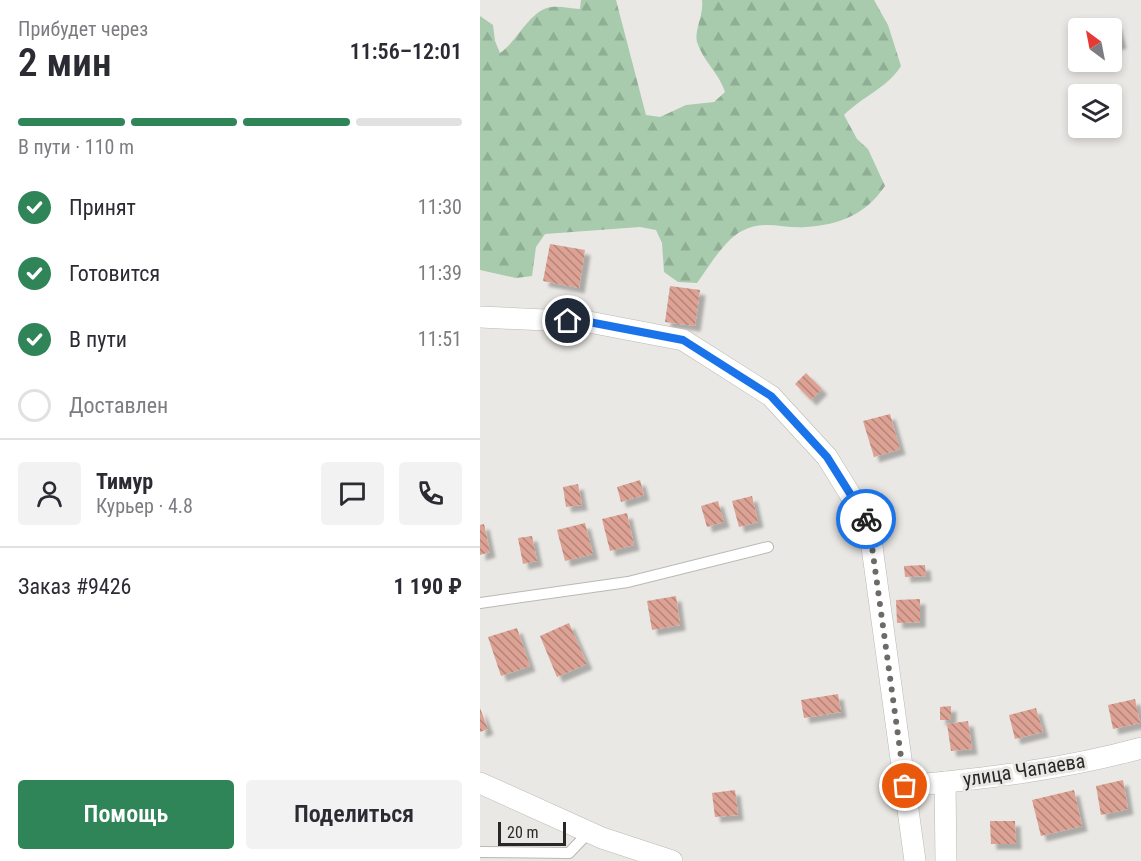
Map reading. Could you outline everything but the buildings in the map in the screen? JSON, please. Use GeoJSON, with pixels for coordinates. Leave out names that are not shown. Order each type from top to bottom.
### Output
{"type":"FeatureCollection","features":[{"type":"Feature","properties":{"kind":"street"},"geometry":{"type":"LineString","coordinates":[[480,317],[589,322],[683,340],[771,396],[827,457],[869,525],[915,861]]}},
{"type":"Feature","properties":{"kind":"street","name":"улица Чапаева"},"geometry":{"type":"LineString","coordinates":[[905,786],[1106,758],[1141,748]]}},
{"type":"Feature","properties":{"kind":"street"},"geometry":{"type":"LineString","coordinates":[[945,782],[946,861]]}},
{"type":"Feature","properties":{"kind":"street"},"geometry":{"type":"LineString","coordinates":[[480,783],[591,831],[602,838],[672,861]]}},
{"type":"Feature","properties":{"kind":"lane"},"geometry":{"type":"LineString","coordinates":[[480,603],[628,582],[768,547]]}},
{"type":"Feature","properties":{"kind":"lane"},"geometry":{"type":"LineString","coordinates":[[480,852],[567,857],[591,831]]}},
{"type":"Feature","properties":{"kind":"green space"},"geometry":{"type":"Polygon","coordinates":[[[581,0],[616,0],[646,115],[660,117],[686,105],[714,102],[725,92],[697,42],[702,0],[874,0],[888,25],[901,66],[888,81],[844,115],[857,139],[868,149],[885,186],[878,196],[861,211],[841,221],[806,227],[766,225],[750,227],[742,231],[729,240],[697,283],[678,282],[664,272],[662,243],[656,230],[640,227],[545,234],[536,247],[532,276],[516,278],[480,270],[480,16],[493,25],[495,41],[500,53],[537,13],[552,7],[580,9],[581,0]]]}},
{"type":"Feature","properties":{"kind":"way so far"},"geometry":{"type":"LineString","coordinates":[[866,519],[869,525],[905,786]]}},
{"type":"Feature","properties":{"kind":"route"},"geometry":{"type":"LineString","coordinates":[[568,321],[589,322],[683,340],[771,396],[827,457],[866,519]]}}]}
